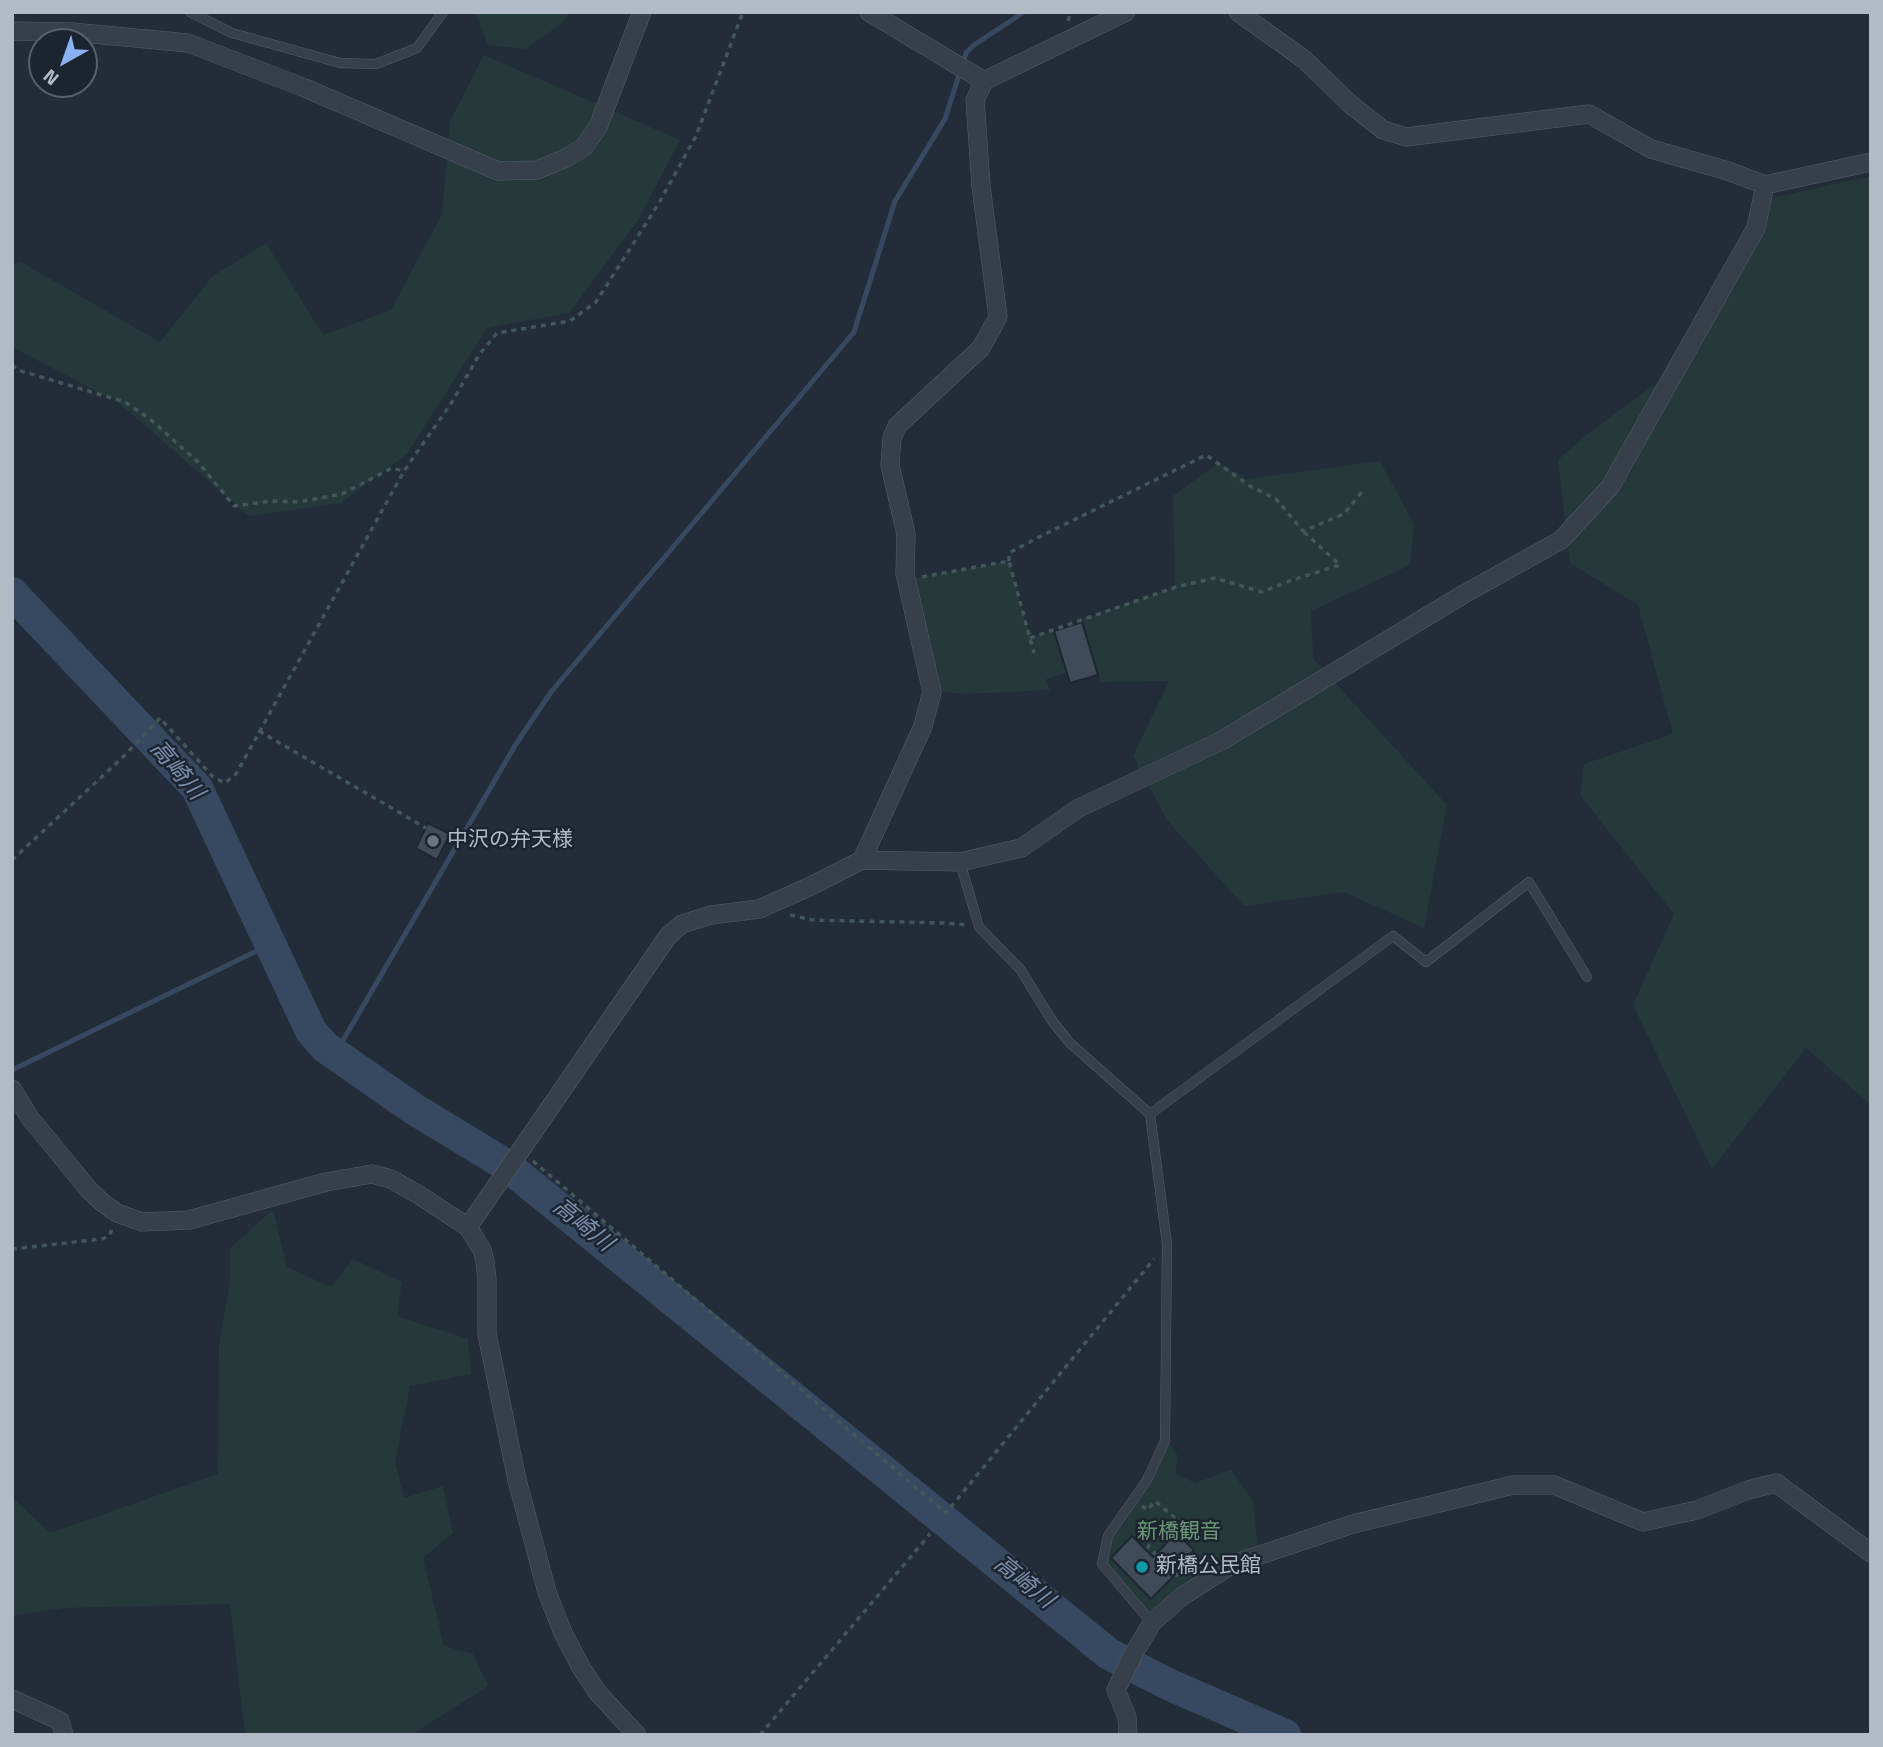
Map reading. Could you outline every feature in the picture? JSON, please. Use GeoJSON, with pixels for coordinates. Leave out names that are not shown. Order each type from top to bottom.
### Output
{"type":"FeatureCollection","features":[{"type":"Feature","properties":{"kind":"street"},"geometry":{"type":"LineString","coordinates":[[12,31],[72,32],[188,43],[305,88],[498,171],[537,170],[584,147],[598,127],[642,12]]}},
{"type":"Feature","properties":{"kind":"street"},"geometry":{"type":"LineString","coordinates":[[869,12],[984,81]]}},
{"type":"Feature","properties":{"kind":"street"},"geometry":{"type":"LineString","coordinates":[[862,860],[923,726],[932,692],[906,580],[906,534],[890,465],[892,438],[897,426],[981,348],[998,317],[981,186],[975,100],[984,81],[1126,12]]}},
{"type":"Feature","properties":{"kind":"street"},"geometry":{"type":"LineString","coordinates":[[1238,12],[1304,60],[1349,103],[1383,130],[1406,137],[1589,114],[1651,149],[1728,171],[1765,185],[1871,162]]}},
{"type":"Feature","properties":{"kind":"street"},"geometry":{"type":"LineString","coordinates":[[468,1227],[668,936],[682,924],[759,909],[862,860],[960,862],[1021,848],[1079,808],[1220,741],[1464,594],[1561,540],[1610,487],[1643,430],[1756,228],[1765,185]]}},
{"type":"Feature","properties":{"kind":"street"},"geometry":{"type":"LineString","coordinates":[[12,1089],[30,1118],[103,1203],[117,1213],[142,1222],[190,1220],[326,1182],[372,1174],[391,1179],[468,1227],[482,1250],[485,1261],[488,1280],[487,1334],[517,1480],[547,1592],[563,1633],[582,1669],[630,1733]]}},
{"type":"Feature","properties":{"kind":"street"},"geometry":{"type":"LineString","coordinates":[[1128,1735],[1127,1717],[1116,1690],[1152,1623],[1181,1597],[1233,1564],[1353,1524],[1513,1485],[1554,1485],[1643,1522],[1697,1510],[1748,1490],[1776,1483],[1871,1553]]}},
{"type":"Feature","properties":{"kind":"street"},"geometry":{"type":"LineString","coordinates":[[12,1699],[60,1721],[64,1735]]}},
{"type":"Feature","properties":{"kind":"lane"},"geometry":{"type":"LineString","coordinates":[[190,12],[232,33],[340,64],[376,64],[417,47],[443,12]]}},
{"type":"Feature","properties":{"kind":"lane"},"geometry":{"type":"LineString","coordinates":[[960,862],[979,927],[1020,969],[1053,1022],[1070,1043],[1150,1114],[1167,1244],[1166,1441],[1147,1479],[1108,1536],[1102,1564],[1152,1623]]}},
{"type":"Feature","properties":{"kind":"lane"},"geometry":{"type":"LineString","coordinates":[[1150,1114],[1393,936],[1426,962],[1529,882],[1587,976]]}},
{"type":"Feature","properties":{"kind":"path"},"geometry":{"type":"LineString","coordinates":[[12,860],[121,759],[160,718],[213,777],[225,783],[236,774],[404,471],[452,402],[479,355],[497,333],[570,321],[596,302],[659,203],[696,136],[743,12]]}},
{"type":"Feature","properties":{"kind":"path"},"geometry":{"type":"LineString","coordinates":[[12,365],[18,370],[125,402],[150,419],[198,462],[234,506],[272,501],[298,502],[342,494],[391,468],[404,471]]}},
{"type":"Feature","properties":{"kind":"path"},"geometry":{"type":"LineString","coordinates":[[1030,638],[1176,587],[1214,578],[1262,592],[1340,565],[1303,531],[1276,499],[1250,486],[1206,455],[1009,553],[1009,561],[1034,653]]}},
{"type":"Feature","properties":{"kind":"path"},"geometry":{"type":"LineString","coordinates":[[1303,531],[1344,514],[1362,492]]}},
{"type":"Feature","properties":{"kind":"path"},"geometry":{"type":"LineString","coordinates":[[906,580],[1009,561]]}},
{"type":"Feature","properties":{"kind":"path"},"geometry":{"type":"LineString","coordinates":[[259,731],[426,828]]}},
{"type":"Feature","properties":{"kind":"path"},"geometry":{"type":"LineString","coordinates":[[759,909],[813,920],[943,923],[979,927]]}},
{"type":"Feature","properties":{"kind":"path"},"geometry":{"type":"LineString","coordinates":[[520,1151],[946,1513],[1167,1244]]}},
{"type":"Feature","properties":{"kind":"path"},"geometry":{"type":"LineString","coordinates":[[12,1249],[102,1239],[110,1235],[117,1213]]}},
{"type":"Feature","properties":{"kind":"path"},"geometry":{"type":"LineString","coordinates":[[1133,1501],[1148,1510],[1155,1501],[1174,1517],[1148,1547],[1168,1564],[1191,1591]]}},
{"type":"Feature","properties":{"kind":"path"},"geometry":{"type":"LineString","coordinates":[[760,1735],[930,1534]]}},
{"type":"Feature","properties":{"kind":"green space"},"geometry":{"type":"Polygon","coordinates":[[[475,12],[569,12],[562,23],[526,49],[488,45],[475,12]]]}},
{"type":"Feature","properties":{"kind":"green space"},"geometry":{"type":"Polygon","coordinates":[[[484,55],[680,140],[637,222],[569,313],[487,328],[407,454],[341,503],[249,516],[119,403],[12,347],[12,264],[21,262],[160,342],[213,276],[266,243],[323,335],[391,310],[442,214],[450,121],[484,55]]]}},
{"type":"Feature","properties":{"kind":"green space"},"geometry":{"type":"Polygon","coordinates":[[[1871,176],[1871,1105],[1806,1048],[1712,1169],[1633,1005],[1674,914],[1580,795],[1584,764],[1673,734],[1638,605],[1570,563],[1558,460],[1586,435],[1696,354],[1772,198],[1871,176]]]}},
{"type":"Feature","properties":{"kind":"green space"},"geometry":{"type":"Polygon","coordinates":[[[1380,461],[1414,524],[1410,565],[1311,611],[1313,659],[1447,805],[1424,928],[1344,892],[1244,906],[1167,820],[1133,756],[1169,681],[1101,682],[1083,619],[1175,587],[1173,496],[1218,463],[1248,479],[1380,461]]]}},
{"type":"Feature","properties":{"kind":"green space"},"geometry":{"type":"Polygon","coordinates":[[[1009,561],[1030,637],[1053,631],[1069,672],[1046,679],[1050,690],[965,694],[934,691],[906,580],[1009,561]]]}},
{"type":"Feature","properties":{"kind":"green space"},"geometry":{"type":"Polygon","coordinates":[[[273,1210],[287,1267],[331,1287],[353,1259],[402,1282],[397,1316],[468,1339],[471,1374],[410,1386],[395,1462],[404,1498],[443,1486],[453,1533],[423,1558],[444,1646],[473,1654],[488,1686],[416,1732],[416,1735],[245,1735],[230,1604],[64,1608],[12,1616],[12,1497],[50,1533],[218,1474],[219,1345],[230,1282],[230,1248],[273,1210]]]}},
{"type":"Feature","properties":{"kind":"green space","name":"新橋観音"},"geometry":{"type":"Polygon","coordinates":[[[1168,1442],[1178,1456],[1175,1473],[1195,1483],[1231,1470],[1253,1501],[1258,1551],[1153,1618],[1106,1563],[1111,1539],[1168,1442]]]}},
{"type":"Feature","properties":{"kind":"building"},"geometry":{"type":"Polygon","coordinates":[[[1082,622],[1098,675],[1070,683],[1054,631],[1082,622]]]}},
{"type":"Feature","properties":{"kind":"building","name":"中沢の弁天様"},"geometry":{"type":"Polygon","coordinates":[[[428,823],[450,834],[437,860],[416,848],[428,823]]]}},
{"type":"Feature","properties":{"kind":"building","name":"新橋公民館"},"geometry":{"type":"Polygon","coordinates":[[[1176,1533],[1194,1550],[1151,1599],[1111,1558],[1132,1536],[1153,1557],[1176,1533]]]}},
{"type":"Feature","properties":{"kind":"waterway"},"geometry":{"type":"LineString","coordinates":[[335,1054],[516,744],[551,692],[854,332],[895,201],[945,119],[966,53],[1024,12]]}},
{"type":"Feature","properties":{"kind":"waterway","name":"高崎川"},"geometry":{"type":"LineString","coordinates":[[12,593],[197,788],[311,1031],[325,1047],[414,1109],[506,1165],[1109,1654],[1170,1685],[1285,1735]]}},
{"type":"Feature","properties":{"kind":"waterway"},"geometry":{"type":"LineString","coordinates":[[12,1070],[269,945]]}},
{"type":"Feature","properties":{"kind":"place","name":"中沢の弁天様"},"geometry":{"type":"Point","coordinates":[433,841]}},
{"type":"Feature","properties":{"kind":"place","name":"新橋公民館"},"geometry":{"type":"Point","coordinates":[1142,1567]}}]}
